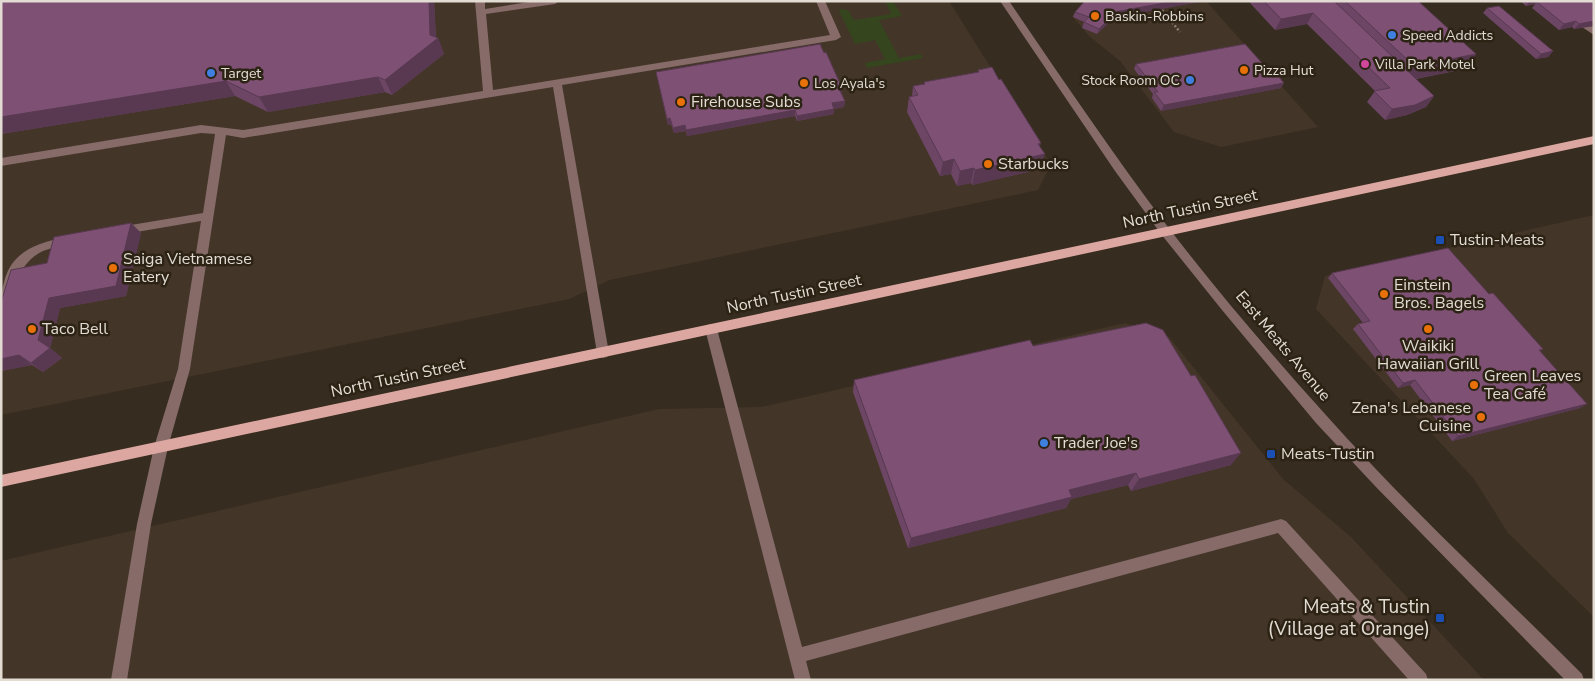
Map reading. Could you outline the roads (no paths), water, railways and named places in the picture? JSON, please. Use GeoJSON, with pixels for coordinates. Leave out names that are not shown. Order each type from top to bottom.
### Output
{"type":"FeatureCollection","features":[{"type":"Feature","properties":{"kind":"main road","name":"North Tustin Street"},"geometry":{"type":"LineString","coordinates":[[1,481],[1594,140]]}},
{"type":"Feature","properties":{"kind":"street"},"geometry":{"type":"LineString","coordinates":[[480,1],[488,94]]}},
{"type":"Feature","properties":{"kind":"street"},"geometry":{"type":"LineString","coordinates":[[481,12],[555,1]]}},
{"type":"Feature","properties":{"kind":"street"},"geometry":{"type":"LineString","coordinates":[[1,162],[201,129],[243,134],[836,37],[820,1]]}},
{"type":"Feature","properties":{"kind":"street","name":"East Meats Avenue"},"geometry":{"type":"LineString","coordinates":[[1004,1],[1165,232],[1226,307],[1321,419],[1381,483],[1576,680]]}},
{"type":"Feature","properties":{"kind":"street"},"geometry":{"type":"LineString","coordinates":[[557,83],[603,353]]}},
{"type":"Feature","properties":{"kind":"street"},"geometry":{"type":"LineString","coordinates":[[119,680],[144,524],[161,447],[184,369],[221,130]]}},
{"type":"Feature","properties":{"kind":"street"},"geometry":{"type":"LineString","coordinates":[[110,233],[208,216]]}},
{"type":"Feature","properties":{"kind":"street"},"geometry":{"type":"LineString","coordinates":[[1,307],[14,268],[22,257],[37,248],[81,238]]}},
{"type":"Feature","properties":{"kind":"street"},"geometry":{"type":"LineString","coordinates":[[711,330],[802,680]]}},
{"type":"Feature","properties":{"kind":"street"},"geometry":{"type":"LineString","coordinates":[[796,656],[1281,526],[1420,680]]}},
{"type":"Feature","properties":{"kind":"place","name":"Baskin-Robbins"},"geometry":{"type":"Point","coordinates":[1095,16]}},
{"type":"Feature","properties":{"kind":"place","name":"Speed Addicts"},"geometry":{"type":"Point","coordinates":[1392,35]}},
{"type":"Feature","properties":{"kind":"place","name":"Villa Park Motel"},"geometry":{"type":"Point","coordinates":[1365,64]}},
{"type":"Feature","properties":{"kind":"place","name":"Pizza Hut"},"geometry":{"type":"Point","coordinates":[1244,70]}},
{"type":"Feature","properties":{"kind":"place","name":"Target"},"geometry":{"type":"Point","coordinates":[211,73]}},
{"type":"Feature","properties":{"kind":"place","name":"Stock Room OC"},"geometry":{"type":"Point","coordinates":[1190,80]}},
{"type":"Feature","properties":{"kind":"place","name":"Los Ayala's"},"geometry":{"type":"Point","coordinates":[804,83]}},
{"type":"Feature","properties":{"kind":"place","name":"Firehouse Subs"},"geometry":{"type":"Point","coordinates":[681,102]}},
{"type":"Feature","properties":{"kind":"place","name":"Starbucks"},"geometry":{"type":"Point","coordinates":[988,164]}},
{"type":"Feature","properties":{"kind":"place","name":"Tustin-Meats"},"geometry":{"type":"Point","coordinates":[1440,240]}},
{"type":"Feature","properties":{"kind":"place","name":"Saiga Vietnamese Eatery"},"geometry":{"type":"Point","coordinates":[113,268]}},
{"type":"Feature","properties":{"kind":"place","name":"Einstein Bros. Bagels"},"geometry":{"type":"Point","coordinates":[1384,294]}},
{"type":"Feature","properties":{"kind":"place","name":"Taco Bell"},"geometry":{"type":"Point","coordinates":[32,329]}},
{"type":"Feature","properties":{"kind":"place","name":"Waikiki Hawaiian Grill"},"geometry":{"type":"Point","coordinates":[1428,329]}},
{"type":"Feature","properties":{"kind":"place","name":"Green Leaves Tea Café"},"geometry":{"type":"Point","coordinates":[1474,385]}},
{"type":"Feature","properties":{"kind":"place","name":"Zena's Lebanese Cuisine"},"geometry":{"type":"Point","coordinates":[1481,417]}},
{"type":"Feature","properties":{"kind":"place","name":"Trader Joe's"},"geometry":{"type":"Point","coordinates":[1044,443]}},
{"type":"Feature","properties":{"kind":"place","name":"Meats-Tustin"},"geometry":{"type":"Point","coordinates":[1271,454]}},
{"type":"Feature","properties":{"kind":"place","name":"Meats & Tustin (Village at Orange)"},"geometry":{"type":"Point","coordinates":[1440,618]}}]}
